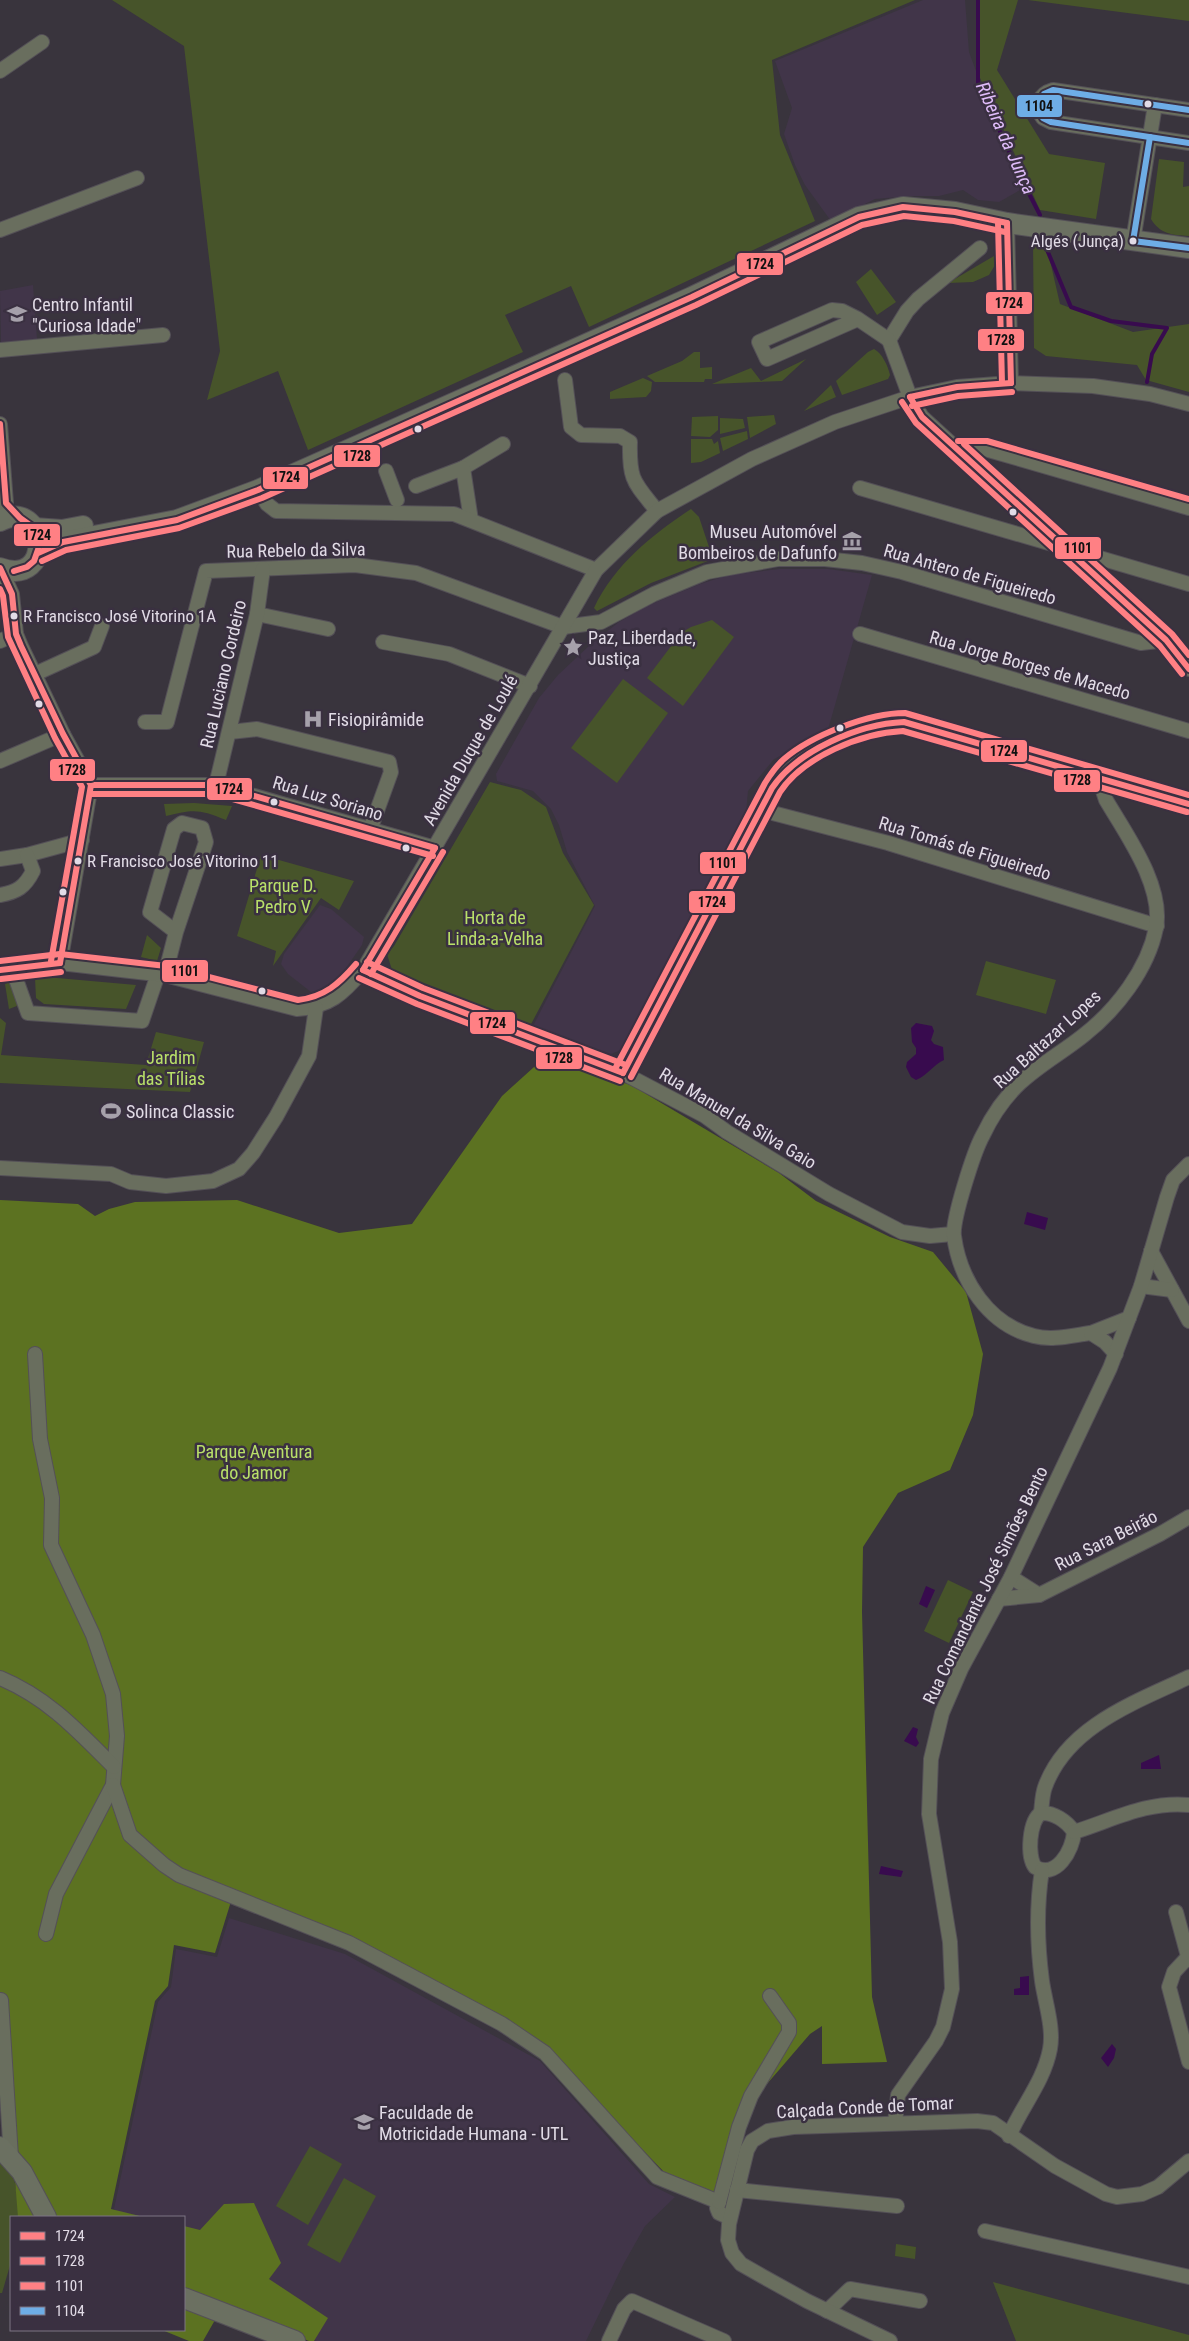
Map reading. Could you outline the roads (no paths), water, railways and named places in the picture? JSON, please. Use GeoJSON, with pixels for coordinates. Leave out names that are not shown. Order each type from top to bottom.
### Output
{"type":"FeatureCollection","features":[{"type":"Feature","properties":{"kind":"street"},"geometry":{"type":"LineString","coordinates":[[0,71],[42,42]]}},
{"type":"Feature","properties":{"kind":"street"},"geometry":{"type":"LineString","coordinates":[[1189,110],[1053,90],[1046,92],[1040,98],[1038,106],[1043,118],[1051,122],[1189,143]]}},
{"type":"Feature","properties":{"kind":"street"},"geometry":{"type":"LineString","coordinates":[[1133,241],[1155,105]]}},
{"type":"Feature","properties":{"kind":"street"},"geometry":{"type":"LineString","coordinates":[[0,230],[137,178]]}},
{"type":"Feature","properties":{"kind":"street"},"geometry":{"type":"LineString","coordinates":[[38,553],[63,542],[177,520],[258,490],[692,297],[859,217],[903,207],[955,212],[1007,223],[1189,248]]}},
{"type":"Feature","properties":{"kind":"street"},"geometry":{"type":"LineString","coordinates":[[1007,223],[1011,383]]}},
{"type":"Feature","properties":{"kind":"street"},"geometry":{"type":"LineString","coordinates":[[889,340],[907,311],[918,299],[980,248]]}},
{"type":"Feature","properties":{"kind":"street"},"geometry":{"type":"LineString","coordinates":[[858,319],[767,358],[759,342],[832,310],[842,311],[858,319],[889,340],[910,397],[922,417],[1166,640],[1189,668]]}},
{"type":"Feature","properties":{"kind":"street"},"geometry":{"type":"LineString","coordinates":[[0,350],[163,335]]}},
{"type":"Feature","properties":{"kind":"street"},"geometry":{"type":"LineString","coordinates":[[565,380],[571,427],[581,435],[620,436],[630,442],[630,464],[633,480],[658,511]]}},
{"type":"Feature","properties":{"kind":"street","name":"Avenida Duque de Loulé"},"geometry":{"type":"LineString","coordinates":[[316,1008],[343,994],[363,970],[596,570],[658,511],[752,459],[835,422],[910,397],[957,387],[1011,383],[1093,386],[1150,394],[1189,404]]}},
{"type":"Feature","properties":{"kind":"street"},"geometry":{"type":"LineString","coordinates":[[0,424],[2,513],[27,523],[62,530],[133,516],[209,507]]}},
{"type":"Feature","properties":{"kind":"street"},"geometry":{"type":"LineString","coordinates":[[416,486],[463,468],[503,444]]}},
{"type":"Feature","properties":{"kind":"street"},"geometry":{"type":"LineString","coordinates":[[958,450],[985,449],[1189,508]]}},
{"type":"Feature","properties":{"kind":"street"},"geometry":{"type":"LineString","coordinates":[[463,468],[470,520]]}},
{"type":"Feature","properties":{"kind":"street"},"geometry":{"type":"LineString","coordinates":[[386,471],[397,500]]}},
{"type":"Feature","properties":{"kind":"street"},"geometry":{"type":"LineString","coordinates":[[860,488],[1189,584]]}},
{"type":"Feature","properties":{"kind":"street"},"geometry":{"type":"LineString","coordinates":[[258,490],[267,504],[276,512],[454,514],[596,570]]}},
{"type":"Feature","properties":{"kind":"street"},"geometry":{"type":"LineString","coordinates":[[27,523],[40,544],[38,553],[34,561],[6,569],[12,594],[16,634],[63,734],[90,785],[60,962]]}},
{"type":"Feature","properties":{"kind":"street","name":"Rua Antero de Figueiredo"},"geometry":{"type":"LineString","coordinates":[[563,627],[600,622],[654,594],[707,572],[778,559],[825,559],[879,566],[1141,643],[1166,640]]}},
{"type":"Feature","properties":{"kind":"street","name":"Rua Rebelo da Silva"},"geometry":{"type":"LineString","coordinates":[[145,722],[167,722],[206,571],[355,565],[416,573],[563,627]]}},
{"type":"Feature","properties":{"kind":"street","name":"Rua Luciano Cordeiro"},"geometry":{"type":"LineString","coordinates":[[216,786],[258,614],[262,569]]}},
{"type":"Feature","properties":{"kind":"street"},"geometry":{"type":"LineString","coordinates":[[258,614],[328,629]]}},
{"type":"Feature","properties":{"kind":"street"},"geometry":{"type":"LineString","coordinates":[[35,674],[94,647],[102,626]]}},
{"type":"Feature","properties":{"kind":"street"},"geometry":{"type":"LineString","coordinates":[[0,641],[16,634]]}},
{"type":"Feature","properties":{"kind":"street","name":"Rua Jorge Borges de Macedo"},"geometry":{"type":"LineString","coordinates":[[860,634],[1189,731]]}},
{"type":"Feature","properties":{"kind":"street"},"geometry":{"type":"LineString","coordinates":[[383,642],[449,654],[530,686]]}},
{"type":"Feature","properties":{"kind":"street"},"geometry":{"type":"LineString","coordinates":[[623,1073],[761,810],[782,774],[792,763],[803,756],[857,732],[887,722],[904,722],[1189,804]]}},
{"type":"Feature","properties":{"kind":"street"},"geometry":{"type":"LineString","coordinates":[[230,732],[257,729],[389,762],[391,772],[370,830]]}},
{"type":"Feature","properties":{"kind":"street"},"geometry":{"type":"LineString","coordinates":[[0,761],[63,734]]}},
{"type":"Feature","properties":{"kind":"street","name":"Rua Baltazar Lopes"},"geometry":{"type":"LineString","coordinates":[[1104,780],[1103,791],[1106,800],[1145,867],[1154,895],[1157,926],[1144,961],[1113,1007],[1082,1037],[1021,1082],[991,1121],[971,1162],[953,1234],[960,1262],[971,1288],[1001,1320],[1014,1328],[1035,1336],[1057,1338],[1091,1333],[1128,1318]]}},
{"type":"Feature","properties":{"kind":"street","name":"Rua Luz Soriano"},"geometry":{"type":"LineString","coordinates":[[90,785],[216,786],[258,796],[434,848]]}},
{"type":"Feature","properties":{"kind":"street","name":"Rua Tomás de Figueiredo"},"geometry":{"type":"LineString","coordinates":[[761,810],[888,843],[1157,926]]}},
{"type":"Feature","properties":{"kind":"street"},"geometry":{"type":"LineString","coordinates":[[0,1168],[111,1174],[130,1182],[166,1186],[213,1181],[239,1169],[252,1153],[276,1117],[309,1056],[316,1008],[297,1009],[162,974],[60,962],[6,969],[28,1013],[142,1021],[162,974],[176,932],[206,842],[202,828],[182,823],[174,829],[150,912],[176,932]]}},
{"type":"Feature","properties":{"kind":"street"},"geometry":{"type":"LineString","coordinates":[[0,859],[27,855],[82,840]]}},
{"type":"Feature","properties":{"kind":"street"},"geometry":{"type":"LineString","coordinates":[[0,895],[15,892],[27,884],[33,871],[27,855]]}},
{"type":"Feature","properties":{"kind":"street","name":"Rua Manuel da Silva Gaio"},"geometry":{"type":"LineString","coordinates":[[363,970],[420,996],[623,1073],[705,1116],[727,1132],[829,1194],[902,1232],[930,1236],[953,1234]]}},
{"type":"Feature","properties":{"kind":"street","name":"Rua Comandante José Simões Bento"},"geometry":{"type":"LineString","coordinates":[[895,2123],[898,2095],[936,2041],[949,2010],[952,1989],[950,1942],[929,1814],[929,1782],[936,1735],[956,1681],[1011,1577],[1116,1354],[1174,1180],[1189,1164]]}},
{"type":"Feature","properties":{"kind":"street"},"geometry":{"type":"LineString","coordinates":[[1151,1251],[1189,1321]]}},
{"type":"Feature","properties":{"kind":"street"},"geometry":{"type":"LineString","coordinates":[[1140,1286],[1172,1290]]}},
{"type":"Feature","properties":{"kind":"street"},"geometry":{"type":"LineString","coordinates":[[1091,1333],[1105,1342],[1116,1354]]}},
{"type":"Feature","properties":{"kind":"street"},"geometry":{"type":"LineString","coordinates":[[35,1354],[40,1439],[52,1498],[51,1545],[94,1635],[114,1694],[117,1736],[113,1785],[130,1835],[164,1865],[179,1875],[349,1943],[502,2024],[546,2053],[657,2177],[719,2202]]}},
{"type":"Feature","properties":{"kind":"street","name":"Rua Sara Beirão"},"geometry":{"type":"LineString","coordinates":[[999,1599],[1039,1596],[1160,1534],[1189,1517]]}},
{"type":"Feature","properties":{"kind":"street"},"geometry":{"type":"LineString","coordinates":[[1011,1577],[1039,1596]]}},
{"type":"Feature","properties":{"kind":"street"},"geometry":{"type":"LineString","coordinates":[[1074,1832],[1071,1842],[1057,1868],[1047,1871],[1042,1870],[1032,1863],[1034,1820],[1040,1813],[1044,1789],[1049,1777],[1070,1747],[1084,1732],[1146,1697],[1189,1676]]}},
{"type":"Feature","properties":{"kind":"street"},"geometry":{"type":"LineString","coordinates":[[0,1678],[40,1698],[78,1731],[114,1768]]}},
{"type":"Feature","properties":{"kind":"street"},"geometry":{"type":"LineString","coordinates":[[46,1934],[56,1894],[113,1785]]}},
{"type":"Feature","properties":{"kind":"street"},"geometry":{"type":"LineString","coordinates":[[1074,1832],[1124,1812],[1149,1807],[1189,1804]]}},
{"type":"Feature","properties":{"kind":"street"},"geometry":{"type":"LineString","coordinates":[[1040,1813],[1054,1816],[1068,1824],[1074,1832]]}},
{"type":"Feature","properties":{"kind":"street"},"geometry":{"type":"LineString","coordinates":[[1009,2136],[1018,2115],[1046,2067],[1050,2047],[1038,1945],[1037,1912],[1042,1870]]}},
{"type":"Feature","properties":{"kind":"street"},"geometry":{"type":"LineString","coordinates":[[1176,1912],[1189,1959],[1174,1972],[1168,1987],[1185,2034],[1189,2062]]}},
{"type":"Feature","properties":{"kind":"street"},"geometry":{"type":"LineString","coordinates":[[730,2218],[719,2213],[717,2208],[742,2120],[758,2083],[789,2032],[789,2023],[770,1996]]}},
{"type":"Feature","properties":{"kind":"street"},"geometry":{"type":"LineString","coordinates":[[1,2000],[5,2152],[22,2172],[45,2216]]}},
{"type":"Feature","properties":{"kind":"street","name":"Calçada Conde de Tomar"},"geometry":{"type":"LineString","coordinates":[[890,2341],[826,2311],[741,2264],[729,2246],[727,2233],[747,2150],[752,2141],[768,2131],[815,2126],[895,2123],[994,2123],[1018,2115]]}},
{"type":"Feature","properties":{"kind":"street"},"geometry":{"type":"LineString","coordinates":[[994,2123],[1009,2136],[1092,2187],[1117,2197],[1142,2194],[1158,2187],[1189,2161]]}},
{"type":"Feature","properties":{"kind":"street"},"geometry":{"type":"LineString","coordinates":[[737,2190],[897,2206]]}},
{"type":"Feature","properties":{"kind":"street"},"geometry":{"type":"LineString","coordinates":[[985,2231],[1189,2276]]}},
{"type":"Feature","properties":{"kind":"street"},"geometry":{"type":"LineString","coordinates":[[826,2311],[850,2289],[920,2301]]}},
{"type":"Feature","properties":{"kind":"street"},"geometry":{"type":"LineString","coordinates":[[185,2298],[295,2341]]}},
{"type":"Feature","properties":{"kind":"street"},"geometry":{"type":"LineString","coordinates":[[609,2341],[624,2309],[632,2301],[723,2341]]}},
{"type":"Feature","properties":{"kind":"waterway","name":"Ribeira da Junça"},"geometry":{"type":"LineString","coordinates":[[978,0],[978,83],[1040,215]]}},
{"type":"Feature","properties":{"kind":"waterway","name":"Ribeira da Junça"},"geometry":{"type":"LineString","coordinates":[[1045,245],[1071,307],[1111,321],[1167,328],[1152,354],[1147,382]]}},
{"type":"Feature","properties":{"kind":"place","name":"Algés (Junça)"},"geometry":{"type":"Point","coordinates":[1133,241]}},
{"type":"Feature","properties":{"kind":"place","name":"Centro Infantil \"Curiosa Idade\""},"geometry":{"type":"Point","coordinates":[17,314]}},
{"type":"Feature","properties":{"kind":"place","name":"Museu Automóvel Bombeiros de Dafunfo"},"geometry":{"type":"Point","coordinates":[852,541]}},
{"type":"Feature","properties":{"kind":"place","name":"R Francisco José Vitorino 1A"},"geometry":{"type":"Point","coordinates":[14,616]}},
{"type":"Feature","properties":{"kind":"place","name":"Paz, Liberdade, Justiça"},"geometry":{"type":"Point","coordinates":[573,647]}},
{"type":"Feature","properties":{"kind":"place","name":"Fisiopirâmide"},"geometry":{"type":"Point","coordinates":[313,719]}},
{"type":"Feature","properties":{"kind":"place","name":"R Francisco José Vitorino 11"},"geometry":{"type":"Point","coordinates":[78,861]}},
{"type":"Feature","properties":{"kind":"place","name":"Solinca Classic"},"geometry":{"type":"Point","coordinates":[111,1111]}},
{"type":"Feature","properties":{"kind":"place","name":"Faculdade de Motricidade Humana - UTL"},"geometry":{"type":"Point","coordinates":[364,2122]}},
{"type":"Feature","properties":{"kind":"park label","name":"Parque D. Pedro V"},"geometry":{"type":"Point","coordinates":[283,895]}},
{"type":"Feature","properties":{"kind":"park label","name":"Horta de Linda-a-Velha"},"geometry":{"type":"Point","coordinates":[495,928]}},
{"type":"Feature","properties":{"kind":"park label","name":"Jardim das Tílias"},"geometry":{"type":"Point","coordinates":[171,1067]}},
{"type":"Feature","properties":{"kind":"park label","name":"Parque Aventura do Jamor"},"geometry":{"type":"Point","coordinates":[254,1461]}}]}
